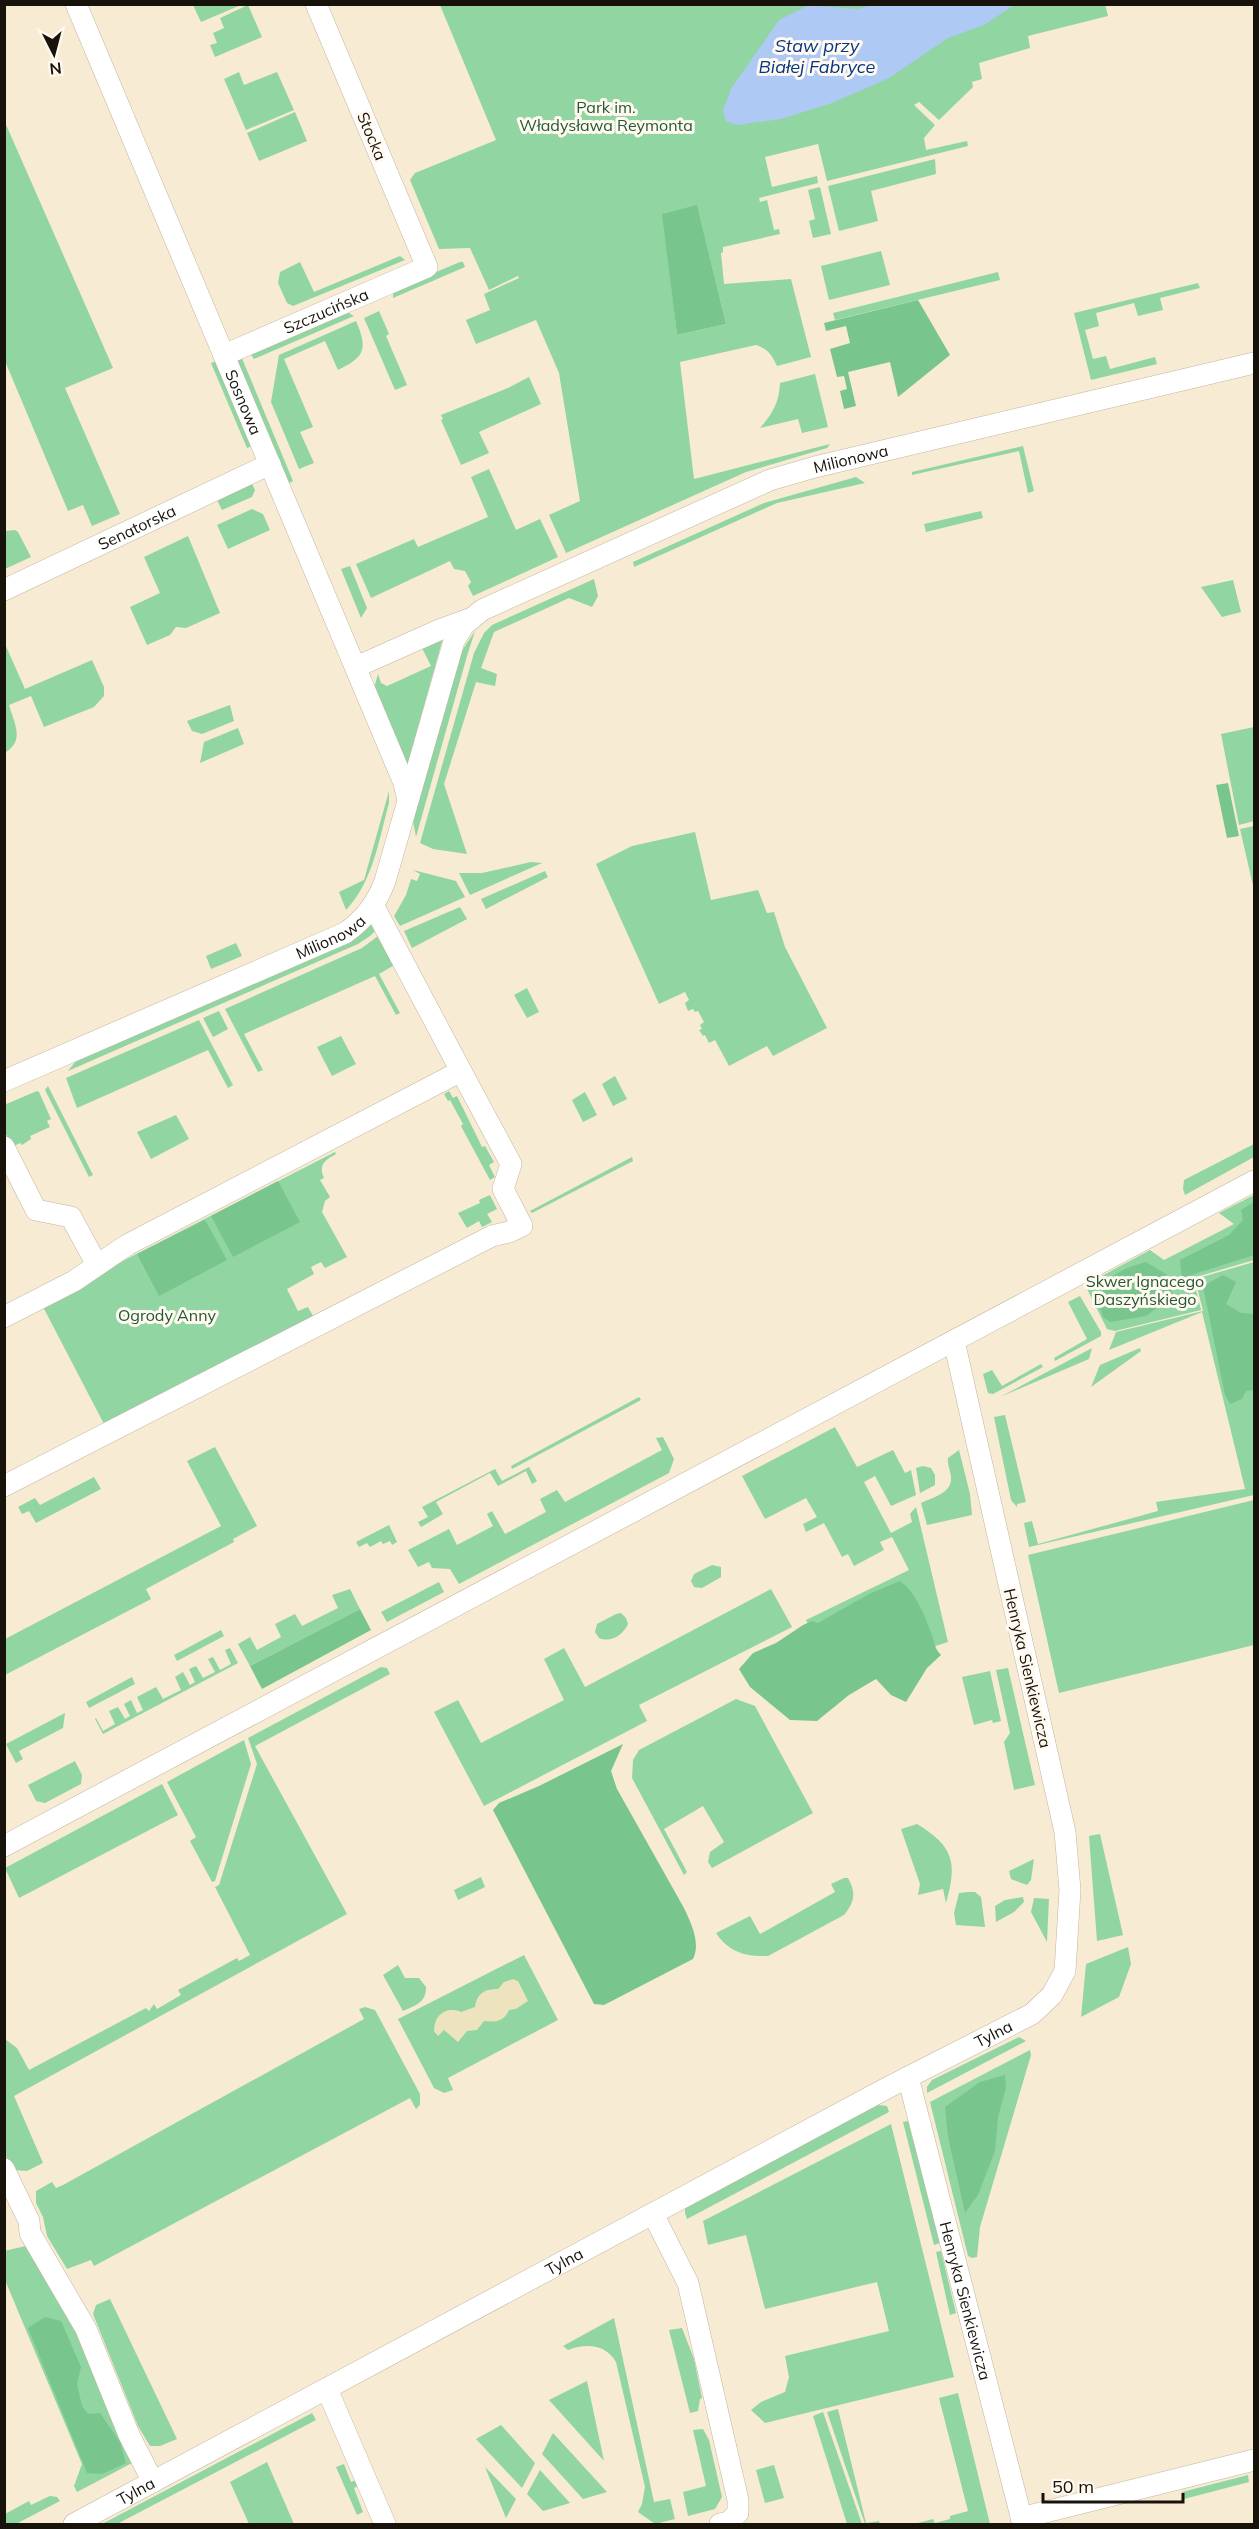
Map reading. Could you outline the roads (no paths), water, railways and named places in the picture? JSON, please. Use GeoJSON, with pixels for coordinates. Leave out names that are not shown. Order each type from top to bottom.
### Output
{"type":"FeatureCollection","features":[{"type":"Feature","properties":{"kind":"street","name":"Sosnowa"},"geometry":{"type":"LineString","coordinates":[[76,4],[356,667],[408,800]]}},
{"type":"Feature","properties":{"kind":"street","name":"Stocka"},"geometry":{"type":"LineString","coordinates":[[316,4],[427,267]]}},
{"type":"Feature","properties":{"kind":"street","name":"Szczucińska"},"geometry":{"type":"LineString","coordinates":[[224,355],[427,267]]}},
{"type":"Feature","properties":{"kind":"street","name":"Milionowa"},"geometry":{"type":"LineString","coordinates":[[356,667],[469,619],[506,598],[770,480],[1254,363]]}},
{"type":"Feature","properties":{"kind":"street","name":"Senatorska"},"geometry":{"type":"LineString","coordinates":[[4,590],[270,464]]}},
{"type":"Feature","properties":{"kind":"street","name":"Milionowa"},"geometry":{"type":"LineString","coordinates":[[4,1082],[345,933],[361,921],[374,905],[385,881],[446,664],[457,635],[469,619]]}},
{"type":"Feature","properties":{"kind":"street"},"geometry":{"type":"LineString","coordinates":[[4,1486],[482,1241],[522,1226],[503,1190],[511,1164],[374,905]]}},
{"type":"Feature","properties":{"kind":"street"},"geometry":{"type":"LineString","coordinates":[[4,1317],[74,1281],[127,1245],[461,1071]]}},
{"type":"Feature","properties":{"kind":"street"},"geometry":{"type":"LineString","coordinates":[[4,1147],[36,1210],[71,1218],[97,1265]]}},
{"type":"Feature","properties":{"kind":"street"},"geometry":{"type":"LineString","coordinates":[[4,1846],[1254,1181]]}},
{"type":"Feature","properties":{"kind":"street","name":"Henryka Sienkiewicza"},"geometry":{"type":"LineString","coordinates":[[954,1341],[1065,1832],[1070,1890],[1068,1953],[1065,1971],[1052,1995]]}},
{"type":"Feature","properties":{"kind":"street","name":"Tylna"},"geometry":{"type":"LineString","coordinates":[[74,2524],[908,2077],[1032,2014],[1052,1995]]}},
{"type":"Feature","properties":{"kind":"street","name":"Henryka Sienkiewicza"},"geometry":{"type":"LineString","coordinates":[[908,2077],[1022,2521]]}},
{"type":"Feature","properties":{"kind":"street"},"geometry":{"type":"LineString","coordinates":[[4,2169],[26,2214],[30,2233],[86,2329],[129,2435],[153,2482]]}},
{"type":"Feature","properties":{"kind":"street"},"geometry":{"type":"LineString","coordinates":[[653,2214],[688,2283],[738,2500],[738,2513],[729,2522],[720,2524]]}},
{"type":"Feature","properties":{"kind":"street"},"geometry":{"type":"LineString","coordinates":[[327,2390],[386,2524]]}},
{"type":"Feature","properties":{"kind":"street"},"geometry":{"type":"LineString","coordinates":[[1022,2521],[1254,2460]]}},
{"type":"Feature","properties":{"kind":"water","name":"Staw przy Białej Fabryce"},"geometry":{"type":"Polygon","coordinates":[[[809,5],[857,9],[873,5],[1014,5],[984,25],[948,38],[889,78],[832,103],[781,119],[737,125],[726,121],[723,111],[731,89],[779,20],[809,5]]]}},
{"type":"Feature","properties":{"kind":"park label","name":"Park im. Władysława Reymonta"},"geometry":{"type":"Point","coordinates":[606,116]}},
{"type":"Feature","properties":{"kind":"park label","name":"Skwer Ignacego Daszyńskiego"},"geometry":{"type":"Point","coordinates":[1145,1290]}},
{"type":"Feature","properties":{"kind":"park label","name":"Ogrody Anny"},"geometry":{"type":"Point","coordinates":[167,1315]}}]}
